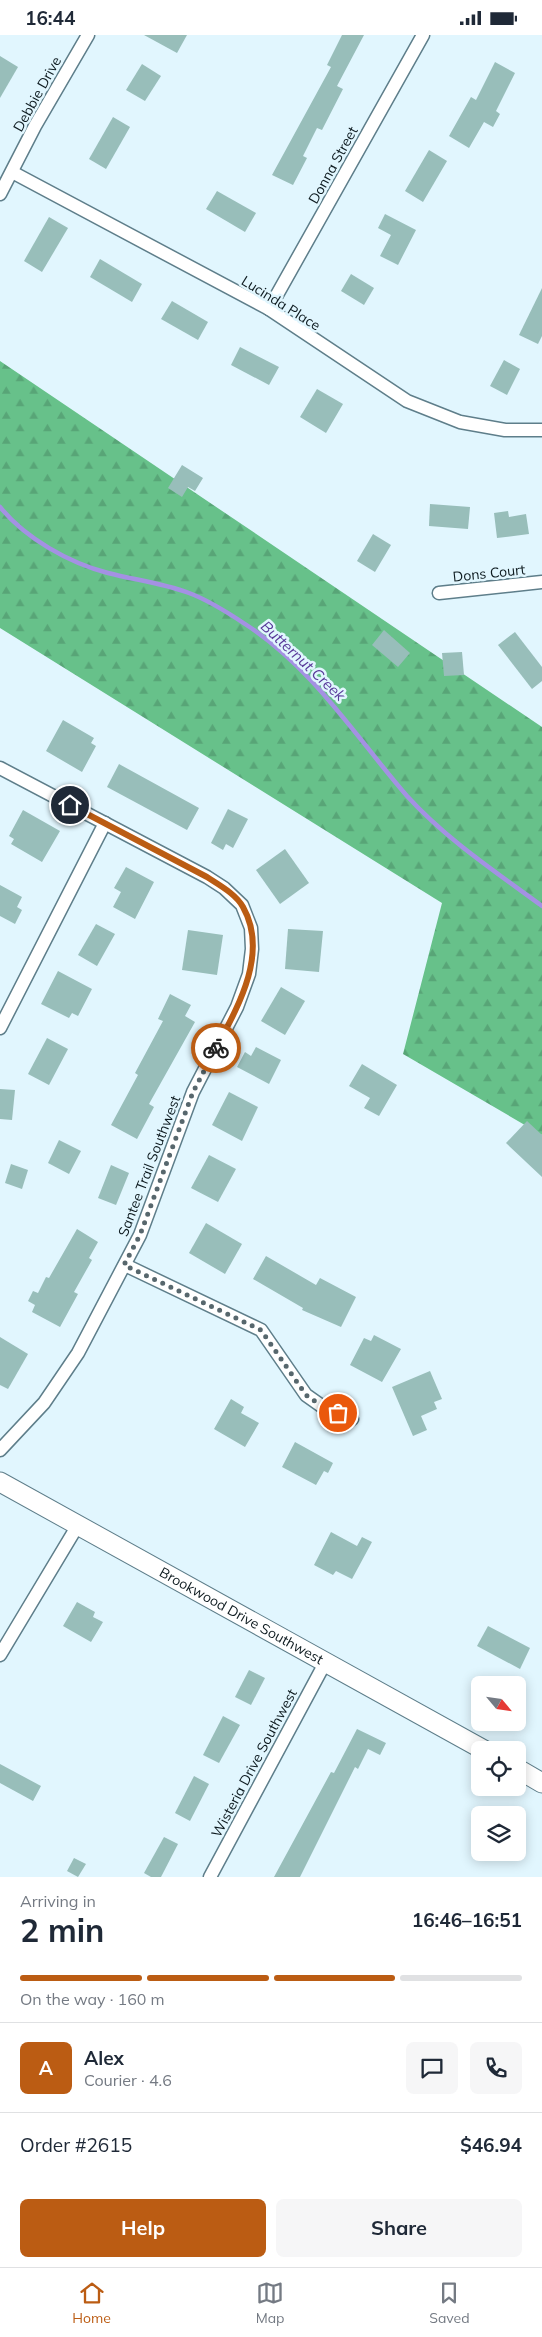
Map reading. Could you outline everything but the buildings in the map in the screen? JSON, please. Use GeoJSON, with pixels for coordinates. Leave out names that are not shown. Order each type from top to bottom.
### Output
{"type":"FeatureCollection","features":[{"type":"Feature","properties":{"kind":"street","name":"Debbie Drive"},"geometry":{"type":"LineString","coordinates":[[0,194],[88,35]]}},
{"type":"Feature","properties":{"kind":"street","name":"Donna Street"},"geometry":{"type":"LineString","coordinates":[[269,309],[423,35]]}},
{"type":"Feature","properties":{"kind":"street","name":"Lucinda Place"},"geometry":{"type":"LineString","coordinates":[[12,172],[269,309],[407,401],[460,422],[505,430],[542,430]]}},
{"type":"Feature","properties":{"kind":"street","name":"Dons Court"},"geometry":{"type":"LineString","coordinates":[[439,593],[542,583]]}},
{"type":"Feature","properties":{"kind":"street","name":"Santee Trail Southwest"},"geometry":{"type":"LineString","coordinates":[[0,768],[224,888],[242,905],[251,928],[252,949],[249,975],[238,1007],[193,1092],[140,1235],[78,1353],[44,1403],[0,1450]]}},
{"type":"Feature","properties":{"kind":"street"},"geometry":{"type":"LineString","coordinates":[[0,1028],[105,823]]}},
{"type":"Feature","properties":{"kind":"street"},"geometry":{"type":"LineString","coordinates":[[124,1265],[261,1330],[306,1395],[323,1407],[352,1419]]}},
{"type":"Feature","properties":{"kind":"street","name":"Brookwood Drive Southwest"},"geometry":{"type":"LineString","coordinates":[[0,1482],[471,1743]]}},
{"type":"Feature","properties":{"kind":"street"},"geometry":{"type":"LineString","coordinates":[[0,1655],[78,1525]]}},
{"type":"Feature","properties":{"kind":"street","name":"Wisteria Drive Southwest"},"geometry":{"type":"LineString","coordinates":[[210,1877],[325,1663]]}},
{"type":"Feature","properties":{"kind":"street"},"geometry":{"type":"LineString","coordinates":[[526,1774],[542,1783]]}},
{"type":"Feature","properties":{"kind":"green space"},"geometry":{"type":"Polygon","coordinates":[[[0,361],[542,727],[542,1135],[403,1054],[442,903],[0,628],[0,361]]]}},
{"type":"Feature","properties":{"kind":"waterway","name":"Butternut Creek"},"geometry":{"type":"LineString","coordinates":[[0,507],[22,529],[63,556],[93,569],[169,587],[196,596],[245,624],[292,661],[312,682],[422,812],[472,854],[542,906]]}},
{"type":"Feature","properties":{"kind":"way so far"},"geometry":{"type":"LineString","coordinates":[[216,1048],[193,1092],[140,1235],[124,1265],[261,1330],[306,1395],[323,1407],[338,1413]]}},
{"type":"Feature","properties":{"kind":"route"},"geometry":{"type":"LineString","coordinates":[[70,805],[207,877],[224,888],[242,905],[251,928],[252,949],[249,975],[238,1007],[216,1048]]}}]}
